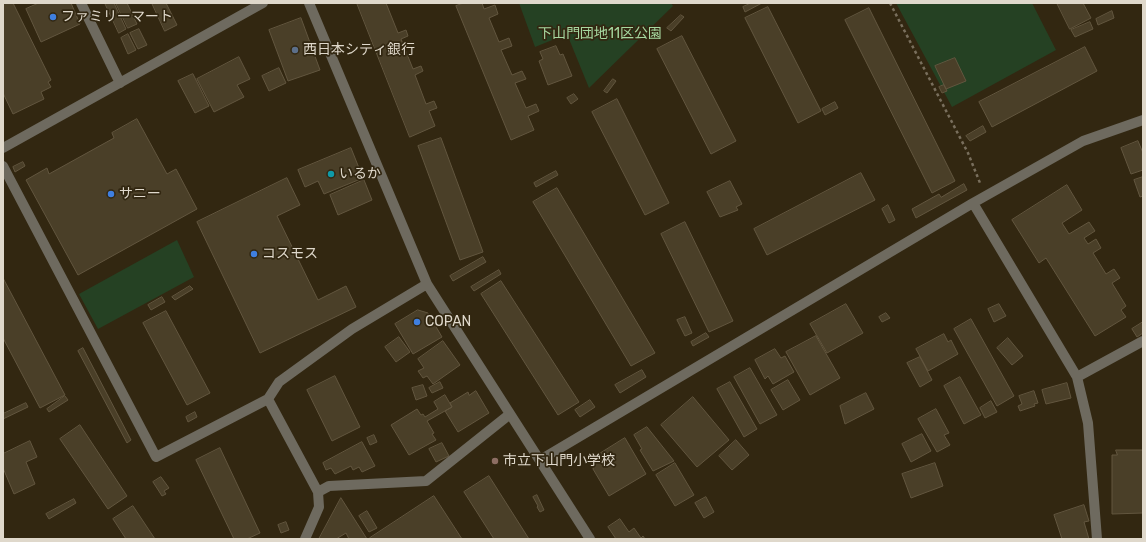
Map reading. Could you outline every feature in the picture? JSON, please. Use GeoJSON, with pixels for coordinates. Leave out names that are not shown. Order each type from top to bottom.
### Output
{"type":"FeatureCollection","features":[{"type":"Feature","properties":{"kind":"street"},"geometry":{"type":"LineString","coordinates":[[81,3],[120,82]]}},
{"type":"Feature","properties":{"kind":"street"},"geometry":{"type":"LineString","coordinates":[[3,148],[263,3]]}},
{"type":"Feature","properties":{"kind":"street"},"geometry":{"type":"LineString","coordinates":[[309,3],[428,284],[590,539]]}},
{"type":"Feature","properties":{"kind":"street"},"geometry":{"type":"LineString","coordinates":[[540,460],[973,203],[1083,141],[1143,120]]}},
{"type":"Feature","properties":{"kind":"street"},"geometry":{"type":"LineString","coordinates":[[3,166],[156,457],[268,398],[279,382],[352,329],[428,284]]}},
{"type":"Feature","properties":{"kind":"street"},"geometry":{"type":"LineString","coordinates":[[973,203],[1077,377],[1088,423],[1097,539]]}},
{"type":"Feature","properties":{"kind":"street"},"geometry":{"type":"LineString","coordinates":[[1077,377],[1143,341]]}},
{"type":"Feature","properties":{"kind":"street"},"geometry":{"type":"LineString","coordinates":[[268,398],[318,492],[318,507],[305,539]]}},
{"type":"Feature","properties":{"kind":"street"},"geometry":{"type":"LineString","coordinates":[[318,492],[329,486],[426,481],[510,414]]}},
{"type":"Feature","properties":{"kind":"path"},"geometry":{"type":"LineString","coordinates":[[890,3],[968,153],[982,186]]}},
{"type":"Feature","properties":{"kind":"green space","name":"下山門団地11区公園"},"geometry":{"type":"Polygon","coordinates":[[[519,3],[671,3],[673,6],[589,88],[567,34],[535,47],[519,3]]]}},
{"type":"Feature","properties":{"kind":"green space"},"geometry":{"type":"Polygon","coordinates":[[[896,3],[1032,3],[1056,50],[952,107],[896,3]]]}},
{"type":"Feature","properties":{"kind":"green space"},"geometry":{"type":"Polygon","coordinates":[[[177,240],[194,277],[98,329],[79,294],[177,240]]]}},
{"type":"Feature","properties":{"kind":"building"},"geometry":{"type":"Polygon","coordinates":[[[3,3],[13,3],[51,80],[48,82],[51,87],[41,92],[44,99],[13,114],[3,93],[3,3]]]}},
{"type":"Feature","properties":{"kind":"building","name":"ファミリーマート"},"geometry":{"type":"Polygon","coordinates":[[[39,3],[71,3],[80,24],[41,42],[26,9],[39,3]]]}},
{"type":"Feature","properties":{"kind":"building"},"geometry":{"type":"Polygon","coordinates":[[[105,3],[114,3],[126,29],[119,33],[105,3]]]}},
{"type":"Feature","properties":{"kind":"building"},"geometry":{"type":"Polygon","coordinates":[[[116,3],[127,3],[137,24],[128,28],[116,3]]]}},
{"type":"Feature","properties":{"kind":"building"},"geometry":{"type":"Polygon","coordinates":[[[152,3],[166,3],[177,25],[165,31],[152,3]]]}},
{"type":"Feature","properties":{"kind":"building"},"geometry":{"type":"Polygon","coordinates":[[[357,3],[386,3],[398,33],[406,30],[408,36],[401,39],[413,69],[421,66],[423,71],[415,75],[426,104],[434,101],[437,108],[429,111],[435,126],[410,137],[357,3]]]}},
{"type":"Feature","properties":{"kind":"building"},"geometry":{"type":"Polygon","coordinates":[[[464,3],[482,3],[484,9],[495,5],[498,14],[489,18],[499,42],[509,38],[512,46],[501,50],[512,75],[522,71],[526,79],[515,83],[526,108],[536,104],[539,111],[528,116],[534,130],[511,140],[456,6],[464,3]]]}},
{"type":"Feature","properties":{"kind":"building"},"geometry":{"type":"Polygon","coordinates":[[[751,3],[762,3],[745,12],[743,7],[751,3]]]}},
{"type":"Feature","properties":{"kind":"building"},"geometry":{"type":"Polygon","coordinates":[[[1057,3],[1083,3],[1091,18],[1070,29],[1057,3]]]}},
{"type":"Feature","properties":{"kind":"building"},"geometry":{"type":"Polygon","coordinates":[[[768,7],[821,111],[798,123],[745,18],[768,7]]]}},
{"type":"Feature","properties":{"kind":"building"},"geometry":{"type":"Polygon","coordinates":[[[869,8],[955,181],[932,193],[845,20],[869,8]]]}},
{"type":"Feature","properties":{"kind":"building"},"geometry":{"type":"Polygon","coordinates":[[[1112,11],[1114,18],[1098,25],[1096,19],[1112,11]]]}},
{"type":"Feature","properties":{"kind":"building"},"geometry":{"type":"Polygon","coordinates":[[[681,15],[684,17],[671,31],[667,28],[681,15]]]}},
{"type":"Feature","properties":{"kind":"building","name":"西日本シティ銀行"},"geometry":{"type":"Polygon","coordinates":[[[301,18],[320,70],[288,81],[269,30],[301,18]]]}},
{"type":"Feature","properties":{"kind":"building"},"geometry":{"type":"Polygon","coordinates":[[[1090,22],[1093,29],[1075,37],[1071,30],[1090,22]]]}},
{"type":"Feature","properties":{"kind":"building"},"geometry":{"type":"Polygon","coordinates":[[[139,29],[147,45],[138,49],[130,33],[139,29]]]}},
{"type":"Feature","properties":{"kind":"building"},"geometry":{"type":"Polygon","coordinates":[[[128,34],[136,50],[128,54],[121,38],[128,34]]]}},
{"type":"Feature","properties":{"kind":"building"},"geometry":{"type":"Polygon","coordinates":[[[682,36],[736,141],[711,154],[657,49],[682,36]]]}},
{"type":"Feature","properties":{"kind":"building"},"geometry":{"type":"Polygon","coordinates":[[[556,46],[560,55],[563,54],[572,76],[548,85],[539,61],[543,59],[540,52],[556,46]]]}},
{"type":"Feature","properties":{"kind":"building"},"geometry":{"type":"Polygon","coordinates":[[[1085,47],[1097,71],[992,127],[979,102],[1085,47]]]}},
{"type":"Feature","properties":{"kind":"building"},"geometry":{"type":"Polygon","coordinates":[[[239,57],[250,79],[237,85],[244,97],[214,112],[197,79],[239,57]]]}},
{"type":"Feature","properties":{"kind":"building"},"geometry":{"type":"Polygon","coordinates":[[[955,58],[966,81],[946,89],[935,66],[955,58]]]}},
{"type":"Feature","properties":{"kind":"building"},"geometry":{"type":"Polygon","coordinates":[[[279,68],[286,83],[269,91],[262,76],[279,68]]]}},
{"type":"Feature","properties":{"kind":"building"},"geometry":{"type":"Polygon","coordinates":[[[193,74],[209,106],[195,113],[178,81],[193,74]]]}},
{"type":"Feature","properties":{"kind":"building"},"geometry":{"type":"Polygon","coordinates":[[[613,79],[616,81],[607,93],[604,91],[613,79]]]}},
{"type":"Feature","properties":{"kind":"building"},"geometry":{"type":"Polygon","coordinates":[[[944,85],[947,91],[942,93],[939,87],[944,85]]]}},
{"type":"Feature","properties":{"kind":"building"},"geometry":{"type":"Polygon","coordinates":[[[574,94],[578,99],[571,104],[567,98],[574,94]]]}},
{"type":"Feature","properties":{"kind":"building"},"geometry":{"type":"Polygon","coordinates":[[[617,99],[669,203],[645,215],[592,112],[617,99]]]}},
{"type":"Feature","properties":{"kind":"building"},"geometry":{"type":"Polygon","coordinates":[[[835,102],[838,108],[825,115],[822,109],[835,102]]]}},
{"type":"Feature","properties":{"kind":"building","name":"サニー"},"geometry":{"type":"Polygon","coordinates":[[[137,119],[167,174],[176,169],[197,209],[78,275],[26,180],[47,168],[49,174],[114,138],[112,133],[137,119]]]}},
{"type":"Feature","properties":{"kind":"building"},"geometry":{"type":"Polygon","coordinates":[[[983,126],[986,132],[970,141],[966,136],[983,126]]]}},
{"type":"Feature","properties":{"kind":"building"},"geometry":{"type":"Polygon","coordinates":[[[441,138],[483,252],[460,260],[418,146],[441,138]]]}},
{"type":"Feature","properties":{"kind":"building"},"geometry":{"type":"Polygon","coordinates":[[[1138,141],[1143,153],[1143,170],[1131,174],[1121,148],[1138,141]]]}},
{"type":"Feature","properties":{"kind":"building","name":"いるか"},"geometry":{"type":"Polygon","coordinates":[[[351,148],[363,178],[324,194],[318,181],[305,187],[298,170],[351,148]]]}},
{"type":"Feature","properties":{"kind":"building"},"geometry":{"type":"Polygon","coordinates":[[[23,162],[25,166],[15,172],[13,167],[23,162]]]}},
{"type":"Feature","properties":{"kind":"building"},"geometry":{"type":"Polygon","coordinates":[[[556,171],[558,175],[536,187],[534,183],[556,171]]]}},
{"type":"Feature","properties":{"kind":"building"},"geometry":{"type":"Polygon","coordinates":[[[861,173],[875,200],[767,255],[754,229],[861,173]]]}},
{"type":"Feature","properties":{"kind":"building"},"geometry":{"type":"Polygon","coordinates":[[[1143,177],[1143,196],[1140,197],[1134,180],[1143,177]]]}},
{"type":"Feature","properties":{"kind":"building","name":"コスモス"},"geometry":{"type":"Polygon","coordinates":[[[287,178],[300,205],[277,216],[318,300],[346,286],[356,307],[260,353],[197,222],[287,178]]]}},
{"type":"Feature","properties":{"kind":"building","name":"いるか"},"geometry":{"type":"Polygon","coordinates":[[[364,180],[372,200],[338,215],[330,195],[364,180]]]}},
{"type":"Feature","properties":{"kind":"building"},"geometry":{"type":"Polygon","coordinates":[[[730,181],[742,204],[736,207],[738,210],[720,217],[707,192],[730,181]]]}},
{"type":"Feature","properties":{"kind":"building"},"geometry":{"type":"Polygon","coordinates":[[[964,184],[967,190],[916,218],[912,209],[939,194],[941,197],[964,184]]]}},
{"type":"Feature","properties":{"kind":"building"},"geometry":{"type":"Polygon","coordinates":[[[1067,185],[1082,210],[1062,223],[1069,234],[1089,222],[1095,231],[1084,238],[1088,244],[1096,239],[1101,248],[1093,253],[1106,274],[1114,269],[1120,278],[1112,283],[1126,306],[1121,310],[1126,317],[1095,336],[1046,258],[1039,263],[1012,220],[1067,185]]]}},
{"type":"Feature","properties":{"kind":"building"},"geometry":{"type":"Polygon","coordinates":[[[557,188],[655,353],[631,366],[533,202],[557,188]]]}},
{"type":"Feature","properties":{"kind":"building"},"geometry":{"type":"Polygon","coordinates":[[[888,205],[895,220],[889,223],[882,209],[888,205]]]}},
{"type":"Feature","properties":{"kind":"building"},"geometry":{"type":"Polygon","coordinates":[[[685,222],[733,321],[709,332],[661,234],[685,222]]]}},
{"type":"Feature","properties":{"kind":"building"},"geometry":{"type":"Polygon","coordinates":[[[483,257],[486,262],[453,281],[450,276],[483,257]]]}},
{"type":"Feature","properties":{"kind":"building"},"geometry":{"type":"Polygon","coordinates":[[[499,270],[501,274],[474,291],[471,287],[499,270]]]}},
{"type":"Feature","properties":{"kind":"building"},"geometry":{"type":"Polygon","coordinates":[[[3,278],[65,395],[40,408],[3,338],[3,278]]]}},
{"type":"Feature","properties":{"kind":"building"},"geometry":{"type":"Polygon","coordinates":[[[501,281],[579,402],[558,415],[481,294],[501,281]]]}},
{"type":"Feature","properties":{"kind":"building"},"geometry":{"type":"Polygon","coordinates":[[[190,286],[193,289],[175,300],[172,297],[190,286]]]}},
{"type":"Feature","properties":{"kind":"building"},"geometry":{"type":"Polygon","coordinates":[[[162,297],[165,302],[151,310],[148,305],[162,297]]]}},
{"type":"Feature","properties":{"kind":"building"},"geometry":{"type":"Polygon","coordinates":[[[846,304],[863,333],[827,353],[810,324],[846,304]]]}},
{"type":"Feature","properties":{"kind":"building"},"geometry":{"type":"Polygon","coordinates":[[[999,304],[1006,316],[994,322],[988,309],[999,304]]]}},
{"type":"Feature","properties":{"kind":"building"},"geometry":{"type":"Polygon","coordinates":[[[418,310],[428,313],[442,337],[413,354],[395,324],[418,310]]]}},
{"type":"Feature","properties":{"kind":"building"},"geometry":{"type":"Polygon","coordinates":[[[166,311],[210,393],[187,405],[143,323],[166,311]]]}},
{"type":"Feature","properties":{"kind":"building"},"geometry":{"type":"Polygon","coordinates":[[[886,313],[890,318],[882,322],[879,317],[886,313]]]}},
{"type":"Feature","properties":{"kind":"building"},"geometry":{"type":"Polygon","coordinates":[[[685,317],[692,333],[685,336],[677,320],[685,317]]]}},
{"type":"Feature","properties":{"kind":"building"},"geometry":{"type":"Polygon","coordinates":[[[971,319],[1014,396],[997,406],[954,329],[971,319]]]}},
{"type":"Feature","properties":{"kind":"building"},"geometry":{"type":"Polygon","coordinates":[[[1143,322],[1143,333],[1137,337],[1132,329],[1143,322]]]}},
{"type":"Feature","properties":{"kind":"building"},"geometry":{"type":"Polygon","coordinates":[[[706,333],[709,337],[693,346],[691,342],[706,333]]]}},
{"type":"Feature","properties":{"kind":"building"},"geometry":{"type":"Polygon","coordinates":[[[944,334],[948,342],[951,340],[958,354],[928,371],[916,349],[944,334]]]}},
{"type":"Feature","properties":{"kind":"building"},"geometry":{"type":"Polygon","coordinates":[[[816,336],[840,378],[810,395],[786,352],[816,336]]]}},
{"type":"Feature","properties":{"kind":"building"},"geometry":{"type":"Polygon","coordinates":[[[399,337],[410,352],[396,362],[385,347],[399,337]]]}},
{"type":"Feature","properties":{"kind":"building"},"geometry":{"type":"Polygon","coordinates":[[[1008,338],[1023,356],[1012,365],[997,348],[1008,338]]]}},
{"type":"Feature","properties":{"kind":"building"},"geometry":{"type":"Polygon","coordinates":[[[443,341],[460,365],[433,384],[427,376],[423,378],[418,371],[424,368],[418,359],[443,341]]]}},
{"type":"Feature","properties":{"kind":"building"},"geometry":{"type":"Polygon","coordinates":[[[83,348],[131,440],[127,443],[78,351],[83,348]]]}},
{"type":"Feature","properties":{"kind":"building"},"geometry":{"type":"Polygon","coordinates":[[[775,349],[781,358],[785,356],[794,372],[773,384],[768,376],[765,379],[755,360],[775,349]]]}},
{"type":"Feature","properties":{"kind":"building"},"geometry":{"type":"Polygon","coordinates":[[[920,357],[932,380],[920,387],[907,363],[920,357]]]}},
{"type":"Feature","properties":{"kind":"building"},"geometry":{"type":"Polygon","coordinates":[[[750,368],[777,415],[760,424],[734,377],[750,368]]]}},
{"type":"Feature","properties":{"kind":"building"},"geometry":{"type":"Polygon","coordinates":[[[642,370],[646,377],[620,393],[615,385],[642,370]]]}},
{"type":"Feature","properties":{"kind":"building"},"geometry":{"type":"Polygon","coordinates":[[[335,376],[360,427],[332,441],[307,390],[335,376]]]}},
{"type":"Feature","properties":{"kind":"building"},"geometry":{"type":"Polygon","coordinates":[[[960,377],[981,415],[964,424],[944,386],[960,377]]]}},
{"type":"Feature","properties":{"kind":"building"},"geometry":{"type":"Polygon","coordinates":[[[788,380],[800,400],[783,410],[771,390],[788,380]]]}},
{"type":"Feature","properties":{"kind":"building"},"geometry":{"type":"Polygon","coordinates":[[[440,382],[443,388],[432,393],[429,388],[440,382]]]}},
{"type":"Feature","properties":{"kind":"building"},"geometry":{"type":"Polygon","coordinates":[[[730,382],[757,429],[744,437],[717,389],[730,382]]]}},
{"type":"Feature","properties":{"kind":"building"},"geometry":{"type":"Polygon","coordinates":[[[1067,383],[1071,398],[1046,404],[1042,390],[1067,383]]]}},
{"type":"Feature","properties":{"kind":"building"},"geometry":{"type":"Polygon","coordinates":[[[423,385],[427,396],[416,400],[412,388],[423,385]]]}},
{"type":"Feature","properties":{"kind":"building"},"geometry":{"type":"Polygon","coordinates":[[[476,391],[489,413],[458,432],[445,411],[452,407],[450,403],[468,392],[469,395],[476,391]]]}},
{"type":"Feature","properties":{"kind":"building"},"geometry":{"type":"Polygon","coordinates":[[[1034,391],[1038,403],[1034,404],[1035,406],[1020,411],[1018,406],[1022,404],[1019,396],[1034,391]]]}},
{"type":"Feature","properties":{"kind":"building"},"geometry":{"type":"Polygon","coordinates":[[[866,393],[874,409],[845,424],[840,406],[866,393]]]}},
{"type":"Feature","properties":{"kind":"building"},"geometry":{"type":"Polygon","coordinates":[[[445,395],[452,407],[427,421],[436,440],[409,455],[391,425],[417,409],[421,415],[423,414],[425,417],[438,409],[434,402],[445,395]]]}},
{"type":"Feature","properties":{"kind":"building"},"geometry":{"type":"Polygon","coordinates":[[[65,396],[68,400],[49,412],[47,409],[65,396]]]}},
{"type":"Feature","properties":{"kind":"building"},"geometry":{"type":"Polygon","coordinates":[[[693,397],[729,440],[697,467],[661,425],[693,397]]]}},
{"type":"Feature","properties":{"kind":"building"},"geometry":{"type":"Polygon","coordinates":[[[590,400],[595,407],[580,417],[575,410],[590,400]]]}},
{"type":"Feature","properties":{"kind":"building"},"geometry":{"type":"Polygon","coordinates":[[[991,401],[997,412],[985,418],[980,408],[991,401]]]}},
{"type":"Feature","properties":{"kind":"building"},"geometry":{"type":"Polygon","coordinates":[[[26,403],[28,407],[3,419],[3,414],[26,403]]]}},
{"type":"Feature","properties":{"kind":"building"},"geometry":{"type":"Polygon","coordinates":[[[936,409],[949,433],[944,435],[950,445],[937,452],[918,419],[936,409]]]}},
{"type":"Feature","properties":{"kind":"building"},"geometry":{"type":"Polygon","coordinates":[[[195,412],[197,417],[188,422],[186,417],[195,412]]]}},
{"type":"Feature","properties":{"kind":"building"},"geometry":{"type":"Polygon","coordinates":[[[80,425],[127,496],[108,509],[60,439],[80,425]]]}},
{"type":"Feature","properties":{"kind":"building"},"geometry":{"type":"Polygon","coordinates":[[[647,427],[674,461],[653,471],[640,450],[642,449],[634,435],[647,427]]]}},
{"type":"Feature","properties":{"kind":"building"},"geometry":{"type":"Polygon","coordinates":[[[922,434],[931,451],[911,462],[902,444],[922,434]]]}},
{"type":"Feature","properties":{"kind":"building"},"geometry":{"type":"Polygon","coordinates":[[[374,435],[377,442],[370,445],[367,438],[374,435]]]}},
{"type":"Feature","properties":{"kind":"building"},"geometry":{"type":"Polygon","coordinates":[[[625,438],[646,474],[609,496],[593,469],[596,456],[625,438]]]}},
{"type":"Feature","properties":{"kind":"building"},"geometry":{"type":"Polygon","coordinates":[[[736,440],[749,455],[732,470],[719,456],[736,440]]]}},
{"type":"Feature","properties":{"kind":"building"},"geometry":{"type":"Polygon","coordinates":[[[30,441],[37,457],[26,462],[35,484],[14,494],[3,468],[3,454],[30,441]]]}},
{"type":"Feature","properties":{"kind":"building"},"geometry":{"type":"Polygon","coordinates":[[[362,442],[375,466],[362,472],[359,467],[353,470],[351,466],[335,474],[331,468],[326,470],[323,463],[362,442]]]}},
{"type":"Feature","properties":{"kind":"building"},"geometry":{"type":"Polygon","coordinates":[[[442,443],[449,456],[436,462],[429,449],[442,443]]]}},
{"type":"Feature","properties":{"kind":"building"},"geometry":{"type":"Polygon","coordinates":[[[220,448],[260,533],[247,539],[234,539],[196,460],[220,448]]]}},
{"type":"Feature","properties":{"kind":"building"},"geometry":{"type":"Polygon","coordinates":[[[1116,450],[1143,450],[1143,513],[1112,514],[1112,455],[1117,455],[1116,450]]]}},
{"type":"Feature","properties":{"kind":"building"},"geometry":{"type":"Polygon","coordinates":[[[675,463],[694,495],[675,506],[656,475],[675,463]]]}},
{"type":"Feature","properties":{"kind":"building"},"geometry":{"type":"Polygon","coordinates":[[[935,463],[943,486],[911,498],[902,474],[935,463]]]}},
{"type":"Feature","properties":{"kind":"building"},"geometry":{"type":"Polygon","coordinates":[[[489,476],[529,539],[494,539],[464,492],[489,476]]]}},
{"type":"Feature","properties":{"kind":"building"},"geometry":{"type":"Polygon","coordinates":[[[161,477],[169,488],[164,491],[166,494],[162,496],[153,482],[161,477]]]}},
{"type":"Feature","properties":{"kind":"building"},"geometry":{"type":"Polygon","coordinates":[[[537,495],[544,510],[540,512],[533,497],[537,495]]]}},
{"type":"Feature","properties":{"kind":"building"},"geometry":{"type":"Polygon","coordinates":[[[434,496],[462,539],[370,538],[434,496]]]}},
{"type":"Feature","properties":{"kind":"building"},"geometry":{"type":"Polygon","coordinates":[[[706,497],[714,512],[704,518],[695,503],[706,497]]]}},
{"type":"Feature","properties":{"kind":"building"},"geometry":{"type":"Polygon","coordinates":[[[341,498],[367,539],[349,539],[346,533],[336,539],[319,539],[341,498]]]}},
{"type":"Feature","properties":{"kind":"building"},"geometry":{"type":"Polygon","coordinates":[[[74,499],[76,503],[49,519],[46,514],[74,499]]]}},
{"type":"Feature","properties":{"kind":"building"},"geometry":{"type":"Polygon","coordinates":[[[1084,505],[1089,521],[1084,522],[1089,539],[1062,539],[1054,515],[1084,505]]]}},
{"type":"Feature","properties":{"kind":"building"},"geometry":{"type":"Polygon","coordinates":[[[133,506],[155,539],[126,539],[113,519],[133,506]]]}},
{"type":"Feature","properties":{"kind":"building"},"geometry":{"type":"Polygon","coordinates":[[[367,511],[377,528],[369,532],[359,516],[367,511]]]}},
{"type":"Feature","properties":{"kind":"building"},"geometry":{"type":"Polygon","coordinates":[[[620,519],[629,532],[634,528],[641,538],[643,536],[645,539],[616,539],[608,527],[620,519]]]}},
{"type":"Feature","properties":{"kind":"building"},"geometry":{"type":"Polygon","coordinates":[[[286,522],[289,530],[281,533],[278,525],[286,522]]]}},
{"type":"Feature","properties":{"kind":"place","name":"ファミリーマート"},"geometry":{"type":"Point","coordinates":[53,17]}},
{"type":"Feature","properties":{"kind":"place","name":"西日本シティ銀行"},"geometry":{"type":"Point","coordinates":[295,50]}},
{"type":"Feature","properties":{"kind":"place","name":"いるか"},"geometry":{"type":"Point","coordinates":[331,174]}},
{"type":"Feature","properties":{"kind":"place","name":"サニー"},"geometry":{"type":"Point","coordinates":[111,194]}},
{"type":"Feature","properties":{"kind":"place","name":"コスモス"},"geometry":{"type":"Point","coordinates":[254,254]}},
{"type":"Feature","properties":{"kind":"place","name":"COPAN"},"geometry":{"type":"Point","coordinates":[417,322]}},
{"type":"Feature","properties":{"kind":"place","name":"市立下山門小学校"},"geometry":{"type":"Point","coordinates":[495,461]}}]}
